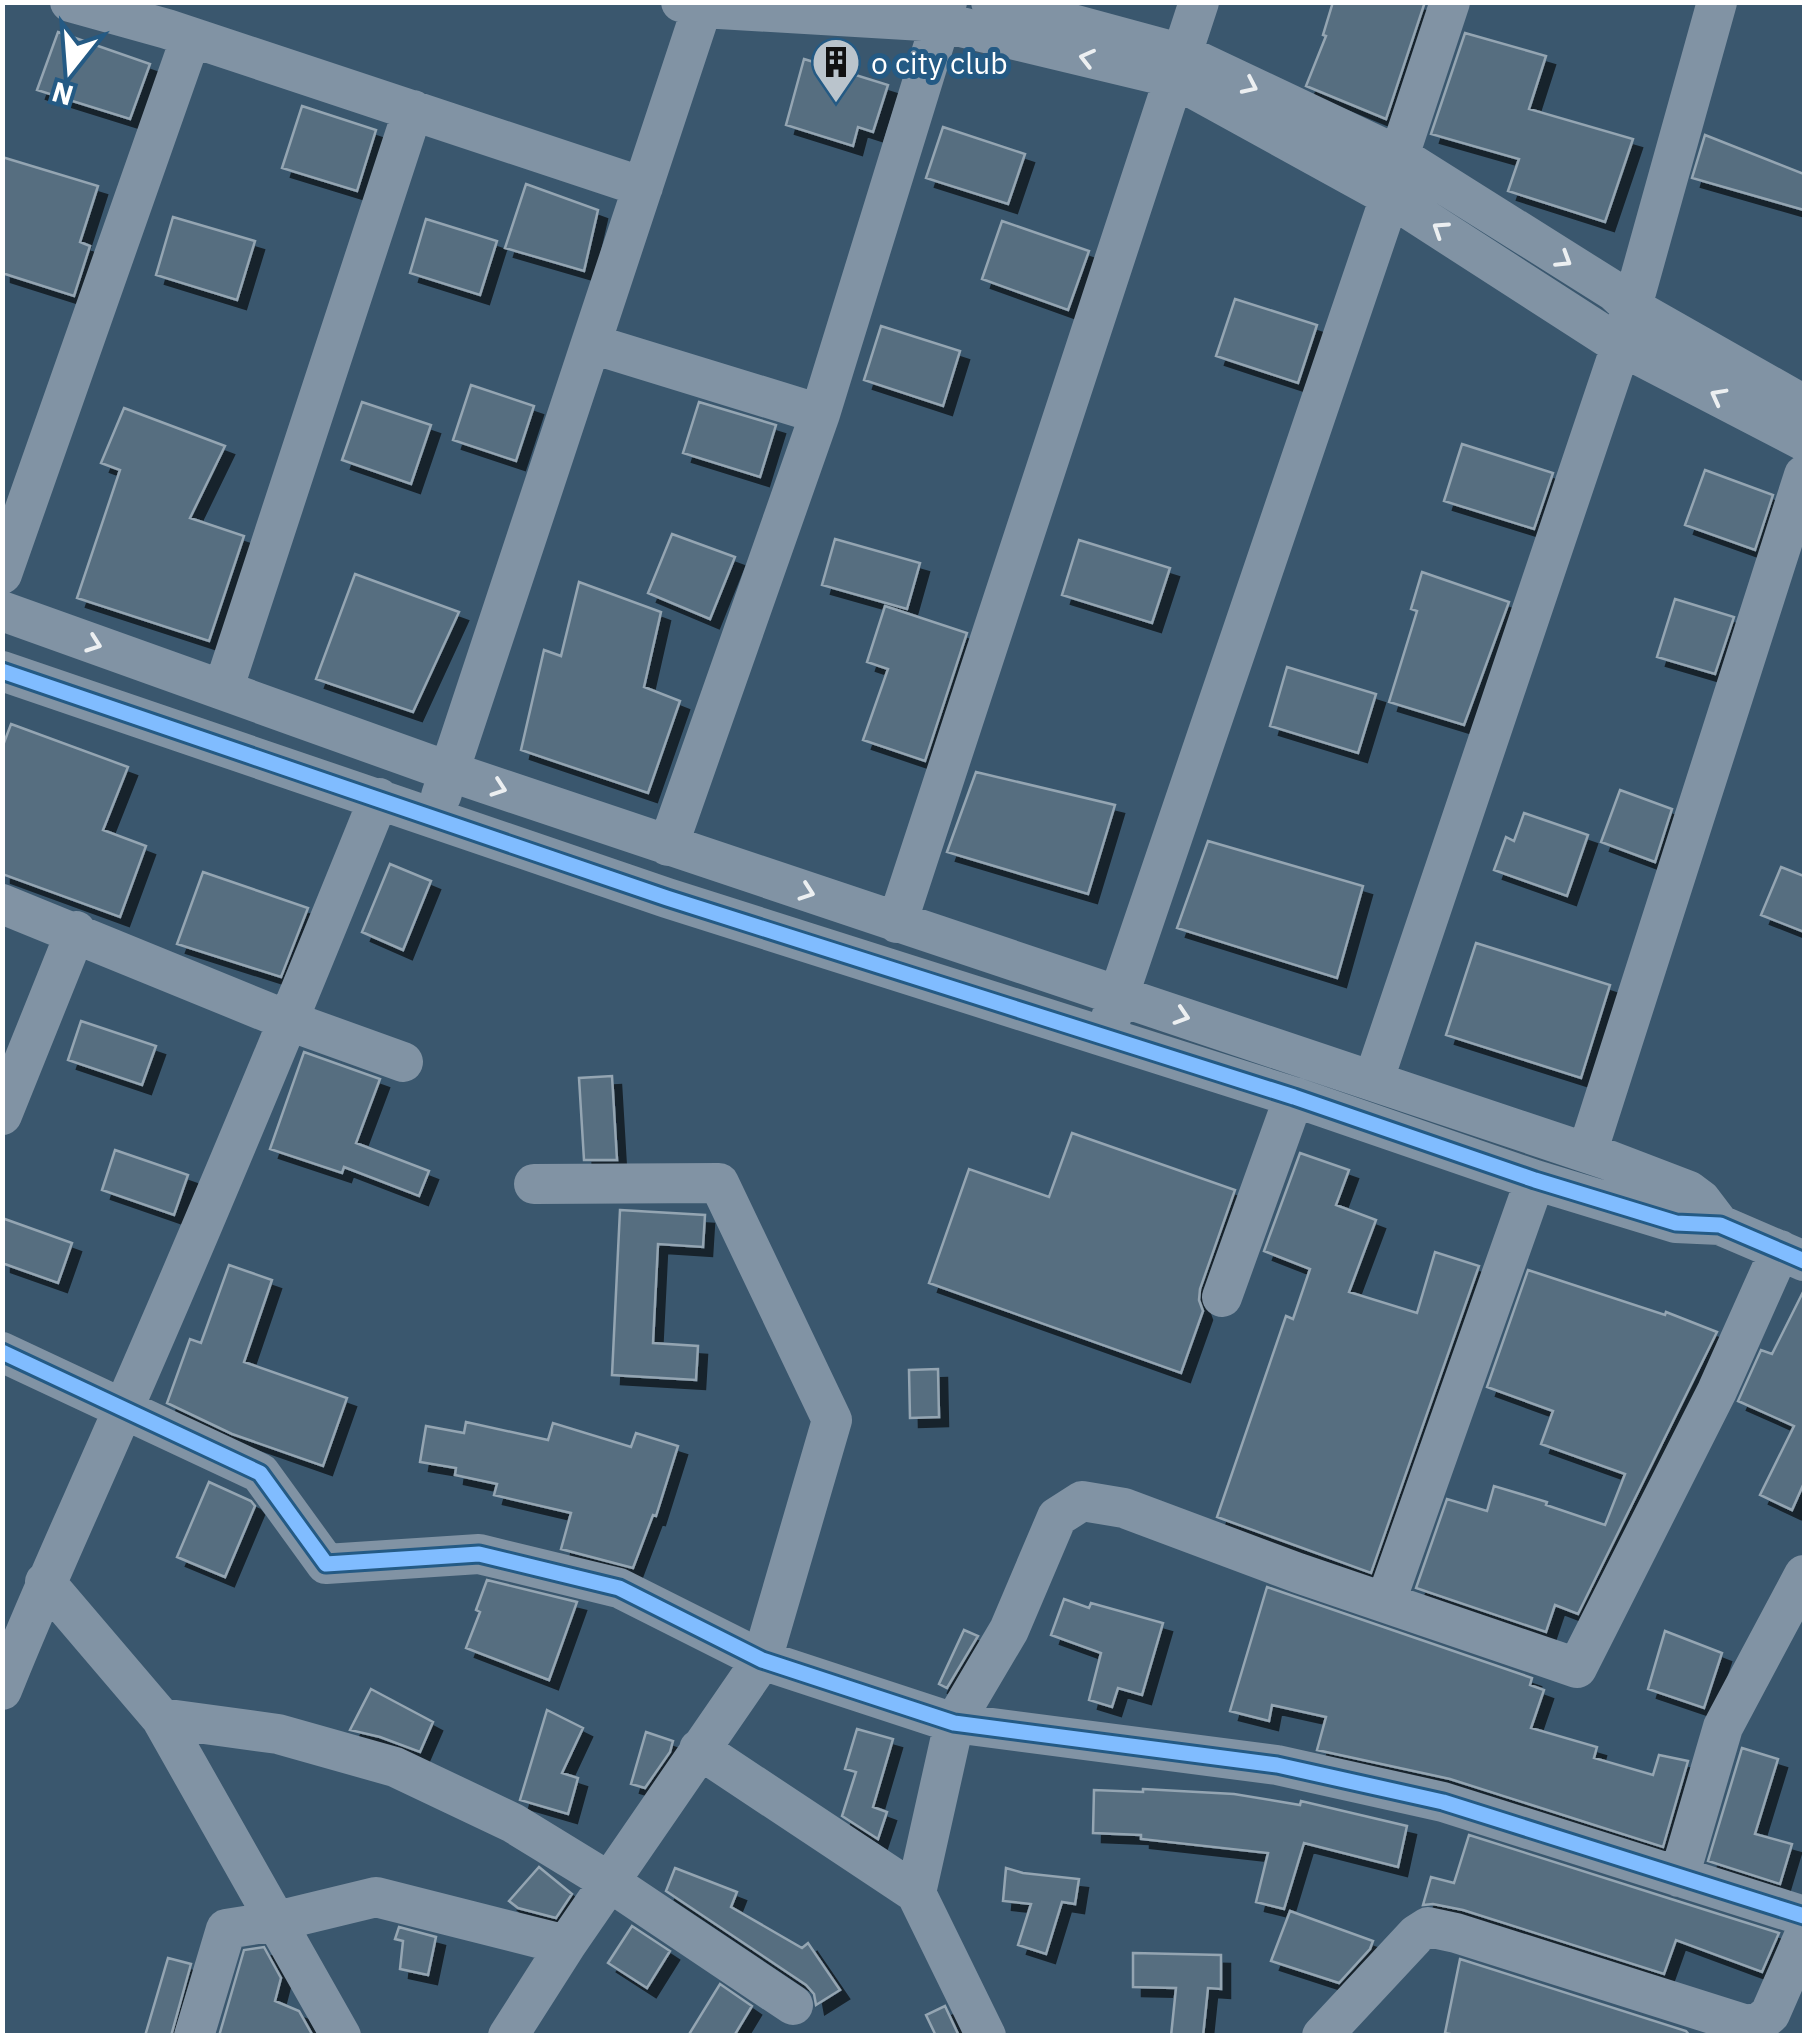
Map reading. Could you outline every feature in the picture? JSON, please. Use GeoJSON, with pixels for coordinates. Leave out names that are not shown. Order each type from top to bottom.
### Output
{"type":"FeatureCollection","features":[{"type":"Feature","properties":{"kind":"street"},"geometry":{"type":"LineString","coordinates":[[70,2],[180,33],[631,182]]}},
{"type":"Feature","properties":{"kind":"street"},"geometry":{"type":"LineString","coordinates":[[991,2],[1166,63],[1389,152],[1617,319],[1804,441]]}},
{"type":"Feature","properties":{"kind":"street"},"geometry":{"type":"LineString","coordinates":[[890,921],[1166,63],[1199,2]]}},
{"type":"Feature","properties":{"kind":"street"},"geometry":{"type":"LineString","coordinates":[[1094,1035],[1380,192],[1389,152],[1450,2]]}},
{"type":"Feature","properties":{"kind":"street"},"geometry":{"type":"LineString","coordinates":[[1362,1075],[1617,319],[1717,2]]}},
{"type":"Feature","properties":{"kind":"street"},"geometry":{"type":"LineString","coordinates":[[438,767],[490,583],[690,4],[929,12],[1166,63],[1380,192],[1617,319],[1804,405]]}},
{"type":"Feature","properties":{"kind":"street"},"geometry":{"type":"LineString","coordinates":[[656,842],[808,410],[929,12]]}},
{"type":"Feature","properties":{"kind":"street"},"geometry":{"type":"LineString","coordinates":[[2,524],[180,33]]}},
{"type":"Feature","properties":{"kind":"street"},"geometry":{"type":"LineString","coordinates":[[2,574],[180,33]]}},
{"type":"Feature","properties":{"kind":"street"},"geometry":{"type":"LineString","coordinates":[[214,687],[403,107]]}},
{"type":"Feature","properties":{"kind":"street"},"geometry":{"type":"LineString","coordinates":[[2,1690],[45,1582],[289,1021],[408,808],[438,767],[592,344],[631,182]]}},
{"type":"Feature","properties":{"kind":"street"},"geometry":{"type":"LineString","coordinates":[[592,344],[808,410]]}},
{"type":"Feature","properties":{"kind":"street"},"geometry":{"type":"LineString","coordinates":[[1598,1156],[1804,475]]}},
{"type":"Feature","properties":{"kind":"street"},"geometry":{"type":"LineString","coordinates":[[1598,1156],[1804,564]]}},
{"type":"Feature","properties":{"kind":"street"},"geometry":{"type":"LineString","coordinates":[[2,611],[656,842],[1598,1156],[1689,1191],[1720,1225]]}},
{"type":"Feature","properties":{"kind":"street"},"geometry":{"type":"LineString","coordinates":[[2,671],[667,898],[1294,1097],[1535,1180],[1676,1223],[1720,1225],[1792,1256],[1717,1391],[1577,1668],[1298,1573],[1124,1508],[1082,1502],[1057,1517],[1009,1630],[954,1722],[916,1893]]}},
{"type":"Feature","properties":{"kind":"street"},"geometry":{"type":"LineString","coordinates":[[2,904],[289,1021],[403,1062]]}},
{"type":"Feature","properties":{"kind":"street"},"geometry":{"type":"LineString","coordinates":[[2,1115],[76,932]]}},
{"type":"Feature","properties":{"kind":"street"},"geometry":{"type":"LineString","coordinates":[[1222,1296],[1294,1097]]}},
{"type":"Feature","properties":{"kind":"street"},"geometry":{"type":"LineString","coordinates":[[1386,1601],[1535,1180]]}},
{"type":"Feature","properties":{"kind":"street"},"geometry":{"type":"LineString","coordinates":[[508,2036],[762,1660],[832,1420],[719,1183],[534,1184]]}},
{"type":"Feature","properties":{"kind":"street"},"geometry":{"type":"LineString","coordinates":[[2,1352],[260,1473],[326,1564],[479,1554],[620,1588],[762,1660],[954,1722],[1277,1765],[1444,1802],[1804,1916]]}},
{"type":"Feature","properties":{"kind":"street"},"geometry":{"type":"LineString","coordinates":[[1680,1877],[1723,1727],[1804,1574]]}},
{"type":"Feature","properties":{"kind":"street"},"geometry":{"type":"LineString","coordinates":[[45,1582],[161,1718],[341,2036]]}},
{"type":"Feature","properties":{"kind":"street"},"geometry":{"type":"LineString","coordinates":[[161,1718],[278,1734],[396,1768],[513,1822],[612,1882],[793,2005]]}},
{"type":"Feature","properties":{"kind":"street"},"geometry":{"type":"LineString","coordinates":[[699,1749],[916,1893],[986,2036]]}},
{"type":"Feature","properties":{"kind":"street"},"geometry":{"type":"LineString","coordinates":[[194,2036],[226,1929],[249,1870]]}},
{"type":"Feature","properties":{"kind":"street"},"geometry":{"type":"LineString","coordinates":[[226,1929],[376,1897],[566,1945]]}},
{"type":"Feature","properties":{"kind":"street"},"geometry":{"type":"LineString","coordinates":[[1322,2036],[1417,1934],[1428,1928],[1456,1933],[1746,2025],[1760,2022],[1770,2014],[1804,1936]]}},
{"type":"Feature","properties":{"kind":"building"},"geometry":{"type":"Polygon","coordinates":[[[1333,2],[1425,2],[1386,119],[1306,86],[1326,36],[1323,35],[1333,2]]]}},
{"type":"Feature","properties":{"kind":"building"},"geometry":{"type":"Polygon","coordinates":[[[58,32],[150,64],[130,119],[37,90],[58,32]]]}},
{"type":"Feature","properties":{"kind":"building"},"geometry":{"type":"Polygon","coordinates":[[[1465,33],[1546,56],[1529,109],[1633,139],[1605,222],[1508,191],[1519,159],[1431,134],[1465,33]]]}},
{"type":"Feature","properties":{"kind":"building","name":"o city club"},"geometry":{"type":"Polygon","coordinates":[[[804,59],[888,85],[873,132],[858,127],[853,146],[786,125],[804,59]]]}},
{"type":"Feature","properties":{"kind":"building"},"geometry":{"type":"Polygon","coordinates":[[[302,106],[376,130],[357,191],[282,168],[302,106]]]}},
{"type":"Feature","properties":{"kind":"building"},"geometry":{"type":"Polygon","coordinates":[[[943,127],[1025,154],[1008,204],[926,178],[943,127]]]}},
{"type":"Feature","properties":{"kind":"building"},"geometry":{"type":"Polygon","coordinates":[[[1705,135],[1804,174],[1804,210],[1692,178],[1705,135]]]}},
{"type":"Feature","properties":{"kind":"building"},"geometry":{"type":"Polygon","coordinates":[[[2,157],[98,186],[80,242],[90,246],[74,296],[2,273],[2,157]]]}},
{"type":"Feature","properties":{"kind":"building"},"geometry":{"type":"Polygon","coordinates":[[[526,184],[598,210],[584,271],[505,248],[526,184]]]}},
{"type":"Feature","properties":{"kind":"building"},"geometry":{"type":"Polygon","coordinates":[[[173,217],[255,241],[237,300],[156,275],[173,217]]]}},
{"type":"Feature","properties":{"kind":"building"},"geometry":{"type":"Polygon","coordinates":[[[426,219],[497,241],[480,295],[410,273],[426,219]]]}},
{"type":"Feature","properties":{"kind":"building"},"geometry":{"type":"Polygon","coordinates":[[[1002,221],[1089,251],[1068,310],[982,279],[1002,221]]]}},
{"type":"Feature","properties":{"kind":"building"},"geometry":{"type":"Polygon","coordinates":[[[1235,299],[1317,325],[1298,383],[1216,356],[1235,299]]]}},
{"type":"Feature","properties":{"kind":"building"},"geometry":{"type":"Polygon","coordinates":[[[881,326],[960,351],[943,406],[864,380],[881,326]]]}},
{"type":"Feature","properties":{"kind":"building"},"geometry":{"type":"Polygon","coordinates":[[[471,385],[534,406],[516,461],[453,440],[471,385]]]}},
{"type":"Feature","properties":{"kind":"building"},"geometry":{"type":"Polygon","coordinates":[[[362,402],[431,425],[411,484],[342,460],[362,402]]]}},
{"type":"Feature","properties":{"kind":"building"},"geometry":{"type":"Polygon","coordinates":[[[699,402],[776,425],[760,477],[683,453],[699,402]]]}},
{"type":"Feature","properties":{"kind":"building"},"geometry":{"type":"Polygon","coordinates":[[[124,408],[225,446],[190,518],[244,536],[209,641],[77,598],[120,470],[101,463],[124,408]]]}},
{"type":"Feature","properties":{"kind":"building"},"geometry":{"type":"Polygon","coordinates":[[[1462,444],[1553,473],[1534,529],[1444,501],[1462,444]]]}},
{"type":"Feature","properties":{"kind":"building"},"geometry":{"type":"Polygon","coordinates":[[[1705,470],[1773,495],[1755,550],[1685,525],[1705,470]]]}},
{"type":"Feature","properties":{"kind":"building"},"geometry":{"type":"Polygon","coordinates":[[[672,534],[735,557],[710,619],[648,593],[672,534]]]}},
{"type":"Feature","properties":{"kind":"building"},"geometry":{"type":"Polygon","coordinates":[[[835,539],[920,563],[907,609],[822,585],[835,539]]]}},
{"type":"Feature","properties":{"kind":"building"},"geometry":{"type":"Polygon","coordinates":[[[1079,540],[1170,568],[1152,623],[1062,595],[1079,540]]]}},
{"type":"Feature","properties":{"kind":"building"},"geometry":{"type":"Polygon","coordinates":[[[1422,572],[1509,602],[1464,725],[1389,702],[1417,611],[1411,609],[1422,572]]]}},
{"type":"Feature","properties":{"kind":"building"},"geometry":{"type":"Polygon","coordinates":[[[355,574],[459,612],[413,712],[316,679],[355,574]]]}},
{"type":"Feature","properties":{"kind":"building"},"geometry":{"type":"Polygon","coordinates":[[[579,582],[661,612],[644,687],[680,701],[648,793],[521,750],[544,650],[561,656],[579,582]]]}},
{"type":"Feature","properties":{"kind":"building"},"geometry":{"type":"Polygon","coordinates":[[[1675,599],[1734,617],[1715,674],[1657,657],[1675,599]]]}},
{"type":"Feature","properties":{"kind":"building"},"geometry":{"type":"Polygon","coordinates":[[[885,606],[967,633],[925,761],[863,740],[888,669],[867,662],[885,606]]]}},
{"type":"Feature","properties":{"kind":"building"},"geometry":{"type":"Polygon","coordinates":[[[1287,667],[1376,694],[1358,753],[1270,726],[1287,667]]]}},
{"type":"Feature","properties":{"kind":"building"},"geometry":{"type":"Polygon","coordinates":[[[11,724],[128,767],[103,830],[146,846],[120,917],[2,874],[2,748],[11,724]]]}},
{"type":"Feature","properties":{"kind":"building"},"geometry":{"type":"Polygon","coordinates":[[[976,772],[1115,805],[1088,894],[947,852],[976,772]]]}},
{"type":"Feature","properties":{"kind":"building"},"geometry":{"type":"Polygon","coordinates":[[[1620,790],[1672,809],[1655,862],[1601,842],[1620,790]]]}},
{"type":"Feature","properties":{"kind":"building"},"geometry":{"type":"Polygon","coordinates":[[[1524,813],[1588,835],[1567,896],[1494,870],[1506,837],[1514,841],[1524,813]]]}},
{"type":"Feature","properties":{"kind":"building"},"geometry":{"type":"Polygon","coordinates":[[[1208,841],[1363,886],[1337,978],[1177,928],[1208,841]]]}},
{"type":"Feature","properties":{"kind":"building"},"geometry":{"type":"Polygon","coordinates":[[[390,864],[431,881],[403,950],[362,932],[390,864]]]}},
{"type":"Feature","properties":{"kind":"building"},"geometry":{"type":"Polygon","coordinates":[[[1781,867],[1804,876],[1804,932],[1761,915],[1781,867]]]}},
{"type":"Feature","properties":{"kind":"building"},"geometry":{"type":"Polygon","coordinates":[[[203,872],[308,908],[281,977],[177,944],[203,872]]]}},
{"type":"Feature","properties":{"kind":"building"},"geometry":{"type":"Polygon","coordinates":[[[1476,943],[1610,985],[1581,1078],[1446,1035],[1476,943]]]}},
{"type":"Feature","properties":{"kind":"building"},"geometry":{"type":"Polygon","coordinates":[[[81,1021],[156,1046],[142,1085],[68,1060],[81,1021]]]}},
{"type":"Feature","properties":{"kind":"building"},"geometry":{"type":"Polygon","coordinates":[[[304,1052],[380,1079],[356,1143],[429,1171],[419,1196],[344,1167],[342,1173],[270,1149],[304,1052]]]}},
{"type":"Feature","properties":{"kind":"building"},"geometry":{"type":"Polygon","coordinates":[[[612,1076],[617,1160],[584,1160],[579,1078],[612,1076]]]}},
{"type":"Feature","properties":{"kind":"building"},"geometry":{"type":"Polygon","coordinates":[[[1072,1133],[1235,1190],[1200,1289],[1203,1311],[1181,1373],[929,1283],[969,1169],[1049,1197],[1072,1133]]]}},
{"type":"Feature","properties":{"kind":"building"},"geometry":{"type":"Polygon","coordinates":[[[115,1150],[188,1175],[174,1215],[102,1190],[115,1150]]]}},
{"type":"Feature","properties":{"kind":"building"},"geometry":{"type":"Polygon","coordinates":[[[1300,1153],[1349,1170],[1336,1205],[1376,1220],[1349,1292],[1417,1313],[1435,1252],[1479,1266],[1371,1573],[1217,1517],[1286,1316],[1293,1319],[1310,1269],[1264,1251],[1300,1153]]]}},
{"type":"Feature","properties":{"kind":"building"},"geometry":{"type":"Polygon","coordinates":[[[620,1210],[705,1215],[703,1247],[658,1244],[653,1343],[698,1346],[696,1380],[612,1375],[620,1210]]]}},
{"type":"Feature","properties":{"kind":"building"},"geometry":{"type":"Polygon","coordinates":[[[2,1218],[72,1243],[58,1283],[2,1263],[2,1218]]]}},
{"type":"Feature","properties":{"kind":"building"},"geometry":{"type":"Polygon","coordinates":[[[229,1265],[272,1280],[244,1362],[347,1398],[323,1466],[232,1434],[167,1403],[190,1339],[201,1343],[229,1265]]]}},
{"type":"Feature","properties":{"kind":"building"},"geometry":{"type":"Polygon","coordinates":[[[1528,1270],[1665,1315],[1666,1312],[1717,1332],[1578,1614],[1555,1605],[1546,1632],[1416,1588],[1447,1499],[1487,1511],[1494,1486],[1605,1525],[1625,1474],[1541,1444],[1553,1411],[1487,1387],[1528,1270]]]}},
{"type":"Feature","properties":{"kind":"building"},"geometry":{"type":"Polygon","coordinates":[[[1804,1290],[1804,1483],[1792,1510],[1760,1495],[1794,1426],[1738,1401],[1761,1350],[1772,1354],[1804,1290]]]}},
{"type":"Feature","properties":{"kind":"building"},"geometry":{"type":"Polygon","coordinates":[[[938,1369],[939,1417],[910,1418],[909,1370],[938,1369]]]}},
{"type":"Feature","properties":{"kind":"building"},"geometry":{"type":"Polygon","coordinates":[[[466,1422],[548,1440],[553,1423],[631,1447],[636,1433],[678,1446],[656,1516],[653,1515],[633,1568],[561,1549],[571,1513],[494,1495],[497,1484],[455,1475],[456,1468],[420,1462],[426,1426],[464,1433],[466,1422]]]}},
{"type":"Feature","properties":{"kind":"building"},"geometry":{"type":"Polygon","coordinates":[[[209,1482],[255,1506],[225,1577],[177,1557],[209,1482]]]}},
{"type":"Feature","properties":{"kind":"building"},"geometry":{"type":"Polygon","coordinates":[[[487,1580],[577,1602],[549,1680],[466,1648],[487,1580]]]}},
{"type":"Feature","properties":{"kind":"building"},"geometry":{"type":"Polygon","coordinates":[[[1267,1587],[1532,1678],[1530,1685],[1544,1690],[1531,1728],[1597,1747],[1594,1758],[1653,1775],[1659,1755],[1688,1761],[1663,1847],[1450,1779],[1317,1750],[1326,1717],[1272,1705],[1269,1721],[1230,1711],[1267,1587]]]}},
{"type":"Feature","properties":{"kind":"building"},"geometry":{"type":"Polygon","coordinates":[[[1064,1599],[1163,1623],[1142,1695],[1118,1688],[1112,1707],[1089,1700],[1101,1653],[1051,1635],[1064,1599]]]}},
{"type":"Feature","properties":{"kind":"building"},"geometry":{"type":"Polygon","coordinates":[[[964,1630],[978,1636],[947,1688],[939,1684],[964,1630]]]}},
{"type":"Feature","properties":{"kind":"building"},"geometry":{"type":"Polygon","coordinates":[[[1665,1631],[1722,1653],[1704,1708],[1648,1689],[1665,1631]]]}},
{"type":"Feature","properties":{"kind":"building"},"geometry":{"type":"Polygon","coordinates":[[[371,1689],[433,1722],[420,1752],[350,1730],[371,1689]]]}},
{"type":"Feature","properties":{"kind":"building"},"geometry":{"type":"Polygon","coordinates":[[[547,1710],[583,1728],[562,1773],[578,1778],[568,1814],[520,1800],[547,1710]]]}},
{"type":"Feature","properties":{"kind":"building"},"geometry":{"type":"Polygon","coordinates":[[[857,1729],[893,1739],[873,1807],[887,1812],[878,1839],[842,1816],[856,1772],[845,1769],[857,1729]]]}},
{"type":"Feature","properties":{"kind":"building"},"geometry":{"type":"Polygon","coordinates":[[[646,1732],[673,1741],[670,1752],[645,1788],[631,1784],[646,1732]]]}},
{"type":"Feature","properties":{"kind":"building"},"geometry":{"type":"Polygon","coordinates":[[[1742,1748],[1778,1759],[1755,1834],[1792,1844],[1780,1884],[1708,1861],[1742,1748]]]}},
{"type":"Feature","properties":{"kind":"building"},"geometry":{"type":"Polygon","coordinates":[[[1094,1790],[1234,1794],[1300,1805],[1301,1801],[1407,1826],[1398,1867],[1304,1843],[1284,1909],[1256,1902],[1268,1853],[1141,1839],[1141,1835],[1093,1833],[1094,1790]]]}},
{"type":"Feature","properties":{"kind":"building"},"geometry":{"type":"Polygon","coordinates":[[[1469,1835],[1779,1933],[1762,1972],[1676,1940],[1664,1974],[1463,1910],[1423,1905],[1431,1877],[1454,1883],[1469,1835]]]}},
{"type":"Feature","properties":{"kind":"building"},"geometry":{"type":"Polygon","coordinates":[[[539,1867],[572,1894],[556,1918],[518,1908],[509,1901],[539,1867]]]}},
{"type":"Feature","properties":{"kind":"building"},"geometry":{"type":"Polygon","coordinates":[[[675,1868],[737,1892],[731,1907],[802,1948],[808,1943],[840,1990],[816,2005],[814,1994],[806,1985],[666,1891],[675,1868]]]}},
{"type":"Feature","properties":{"kind":"building"},"geometry":{"type":"Polygon","coordinates":[[[1006,1868],[1079,1879],[1075,1904],[1062,1902],[1046,1954],[1018,1945],[1031,1904],[1003,1901],[1006,1868]]]}},
{"type":"Feature","properties":{"kind":"building"},"geometry":{"type":"Polygon","coordinates":[[[1290,1911],[1373,1941],[1370,1949],[1339,1983],[1271,1961],[1290,1911]]]}},
{"type":"Feature","properties":{"kind":"building"},"geometry":{"type":"Polygon","coordinates":[[[632,1926],[670,1951],[647,1988],[608,1963],[632,1926]]]}},
{"type":"Feature","properties":{"kind":"building"},"geometry":{"type":"Polygon","coordinates":[[[399,1927],[436,1937],[428,1975],[400,1969],[403,1941],[395,1939],[399,1927]]]}},
{"type":"Feature","properties":{"kind":"building"},"geometry":{"type":"Polygon","coordinates":[[[264,1947],[281,1978],[275,2001],[299,2011],[313,2036],[219,2036],[244,1950],[264,1947]]]}},
{"type":"Feature","properties":{"kind":"building"},"geometry":{"type":"Polygon","coordinates":[[[1133,1953],[1221,1955],[1221,1989],[1208,1988],[1203,2036],[1171,2036],[1176,1988],[1133,1987],[1133,1953]]]}},
{"type":"Feature","properties":{"kind":"building"},"geometry":{"type":"Polygon","coordinates":[[[168,1958],[191,1964],[171,2036],[145,2036],[168,1958]]]}},
{"type":"Feature","properties":{"kind":"building"},"geometry":{"type":"Polygon","coordinates":[[[1460,1959],[1686,2031],[1690,2036],[1445,2033],[1460,1959]]]}},
{"type":"Feature","properties":{"kind":"building"},"geometry":{"type":"Polygon","coordinates":[[[720,1984],[752,2006],[734,2036],[688,2036],[720,1984]]]}},
{"type":"Feature","properties":{"kind":"building"},"geometry":{"type":"Polygon","coordinates":[[[945,2006],[959,2036],[936,2036],[926,2015],[945,2006]]]}},
{"type":"Feature","properties":{"kind":"cycle path"},"geometry":{"type":"LineString","coordinates":[[2,671],[667,898],[1294,1097],[1535,1180],[1676,1223],[1720,1225],[1804,1261]]}},
{"type":"Feature","properties":{"kind":"cycle path"},"geometry":{"type":"LineString","coordinates":[[2,1352],[260,1473],[326,1564],[479,1554],[619,1588],[762,1660],[954,1723],[1277,1765],[1443,1802],[1804,1916]]}},
{"type":"Feature","properties":{"kind":"place","name":"o city club"},"geometry":{"type":"Point","coordinates":[836,104]}}]}
